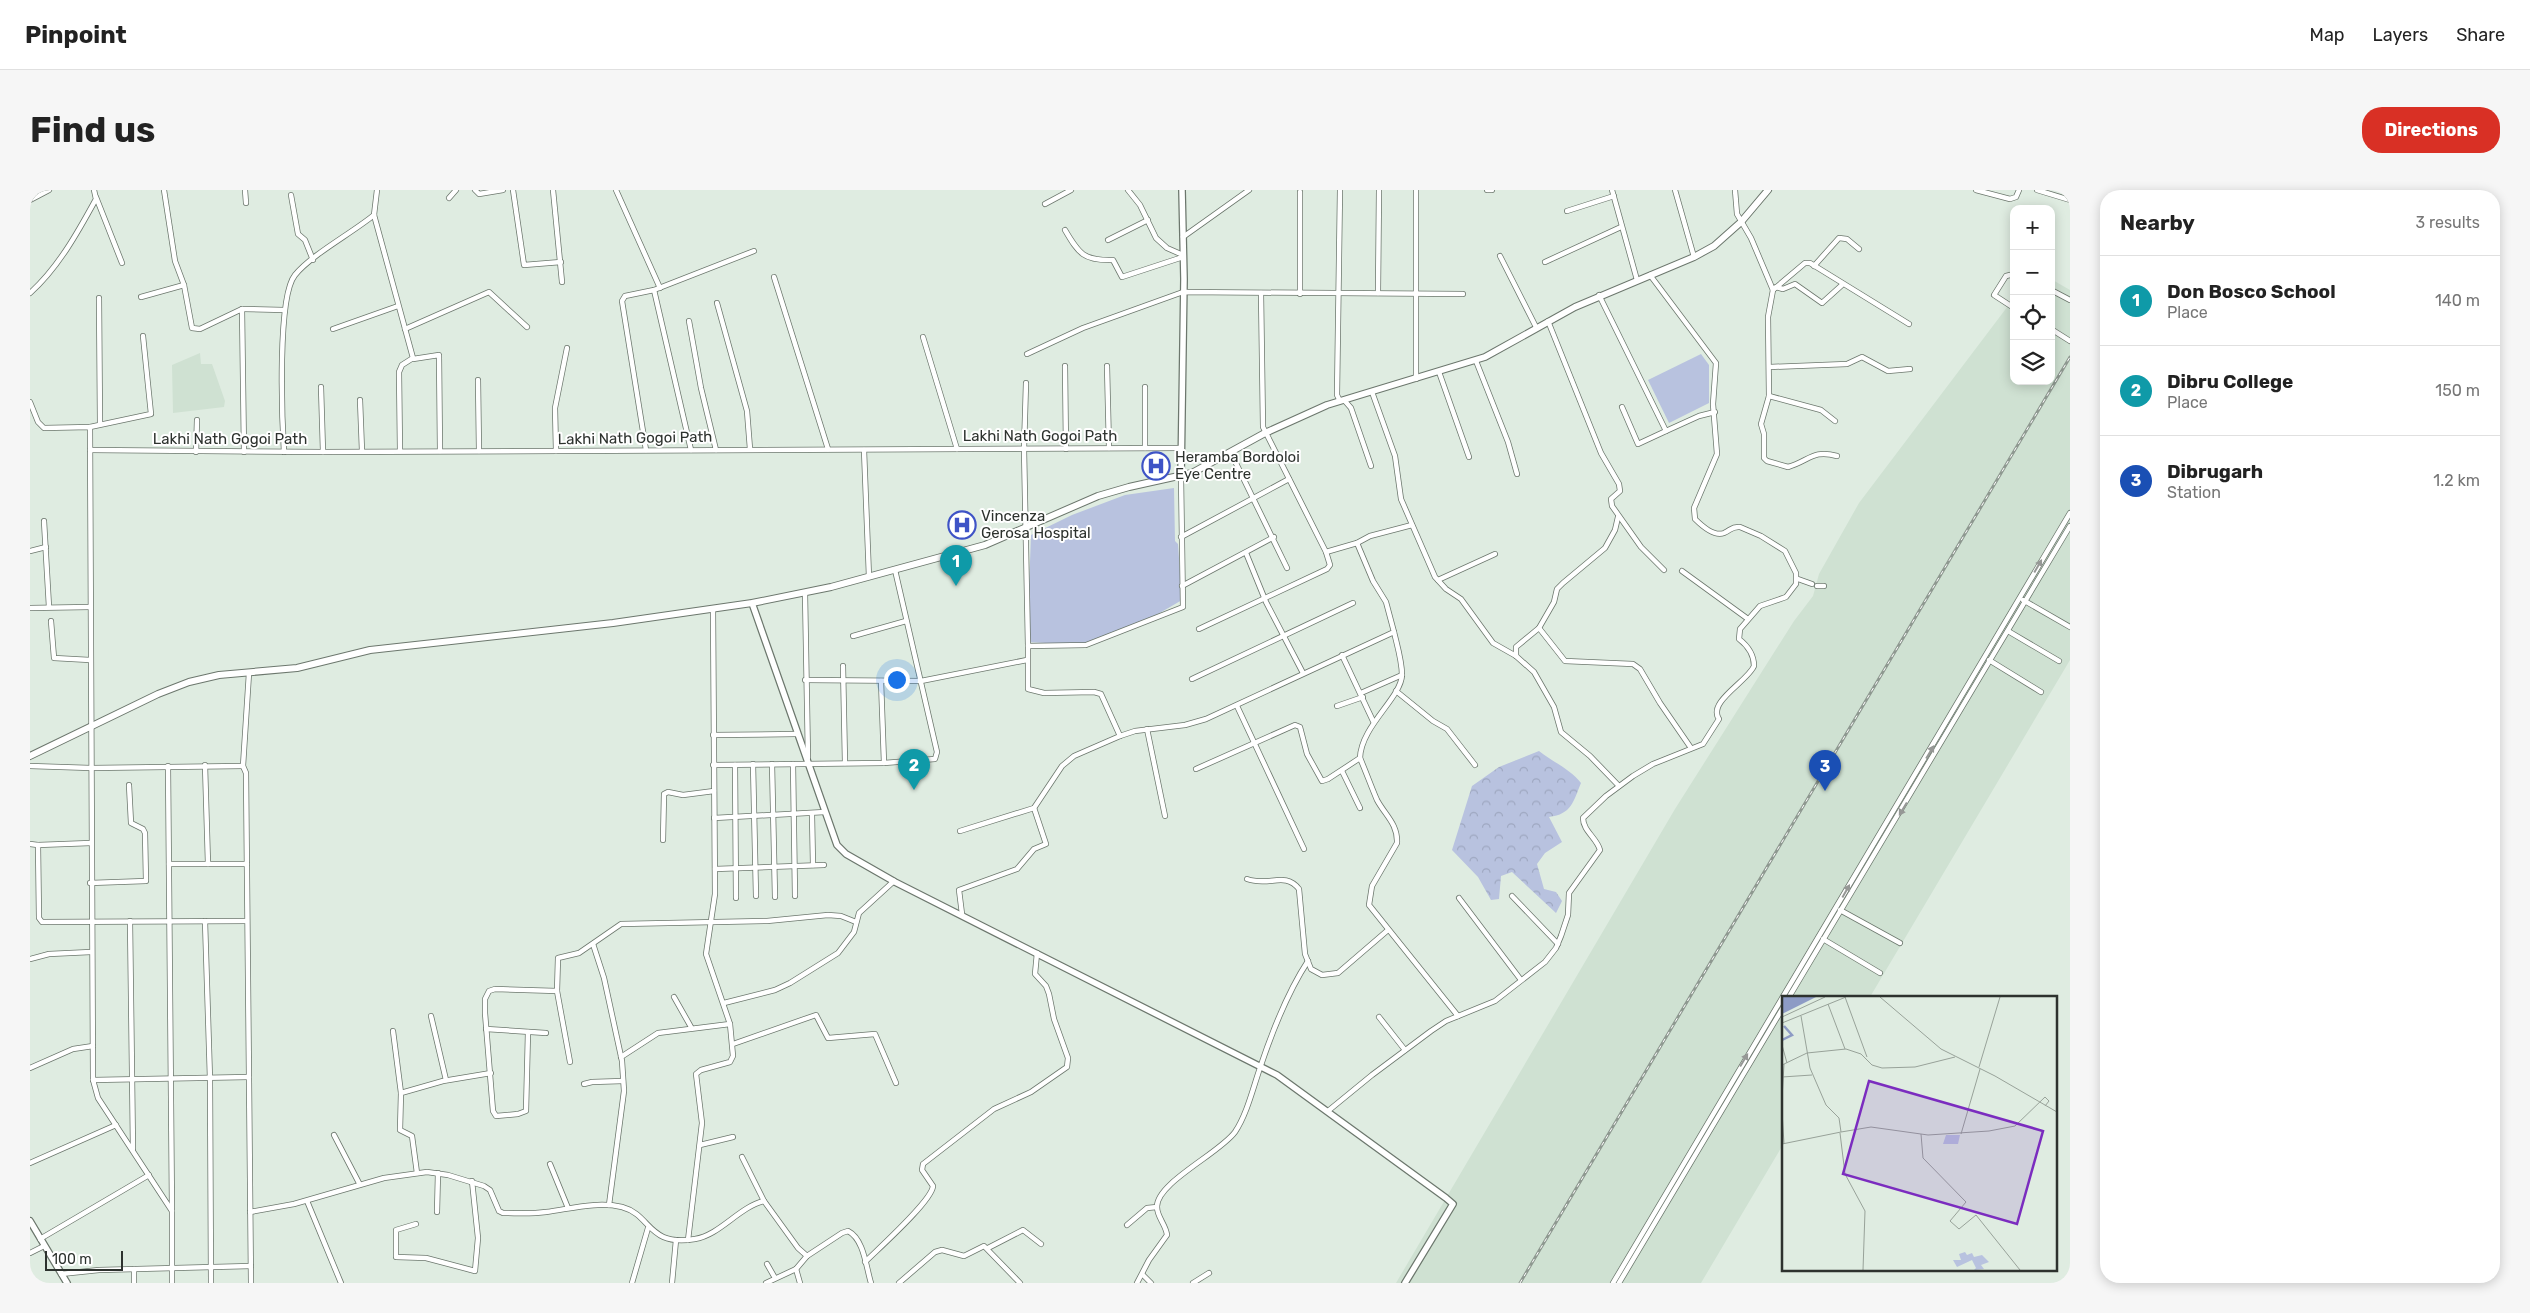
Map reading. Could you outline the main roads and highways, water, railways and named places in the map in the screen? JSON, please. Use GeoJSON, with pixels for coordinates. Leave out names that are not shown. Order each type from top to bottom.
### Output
{"type":"FeatureCollection","features":[{"type":"Feature","properties":{"kind":"main road"},"geometry":{"type":"LineString","coordinates":[[30,756],[141,702],[189,682],[219,675],[307,666],[370,650],[544,629],[613,623],[752,603],[805,593],[985,546],[1027,528],[1057,512],[1111,492],[1181,477],[1201,470],[1265,434],[1342,401],[1476,361],[1598,295],[1694,257],[1714,246],[1741,222],[1768,190]]}},
{"type":"Feature","properties":{"kind":"railway"},"geometry":{"type":"LineString","coordinates":[[1520,1283],[2070,357]]}},
{"type":"Feature","properties":{"kind":"place","name":"Heramba Bordoloi Eye Centre"},"geometry":{"type":"Point","coordinates":[1156,466]}},
{"type":"Feature","properties":{"kind":"place","name":"Vincenza Gerosa Hospital"},"geometry":{"type":"Point","coordinates":[962,525]}},
{"type":"Feature","properties":{"kind":"place","name":"Don Bosco School"},"geometry":{"type":"Point","coordinates":[956,586]}},
{"type":"Feature","properties":{"kind":"place","name":"Dibru College"},"geometry":{"type":"Point","coordinates":[914,790]}},
{"type":"Feature","properties":{"kind":"place","name":"Dibrugarh"},"geometry":{"type":"Point","coordinates":[1825,791]}}]}
